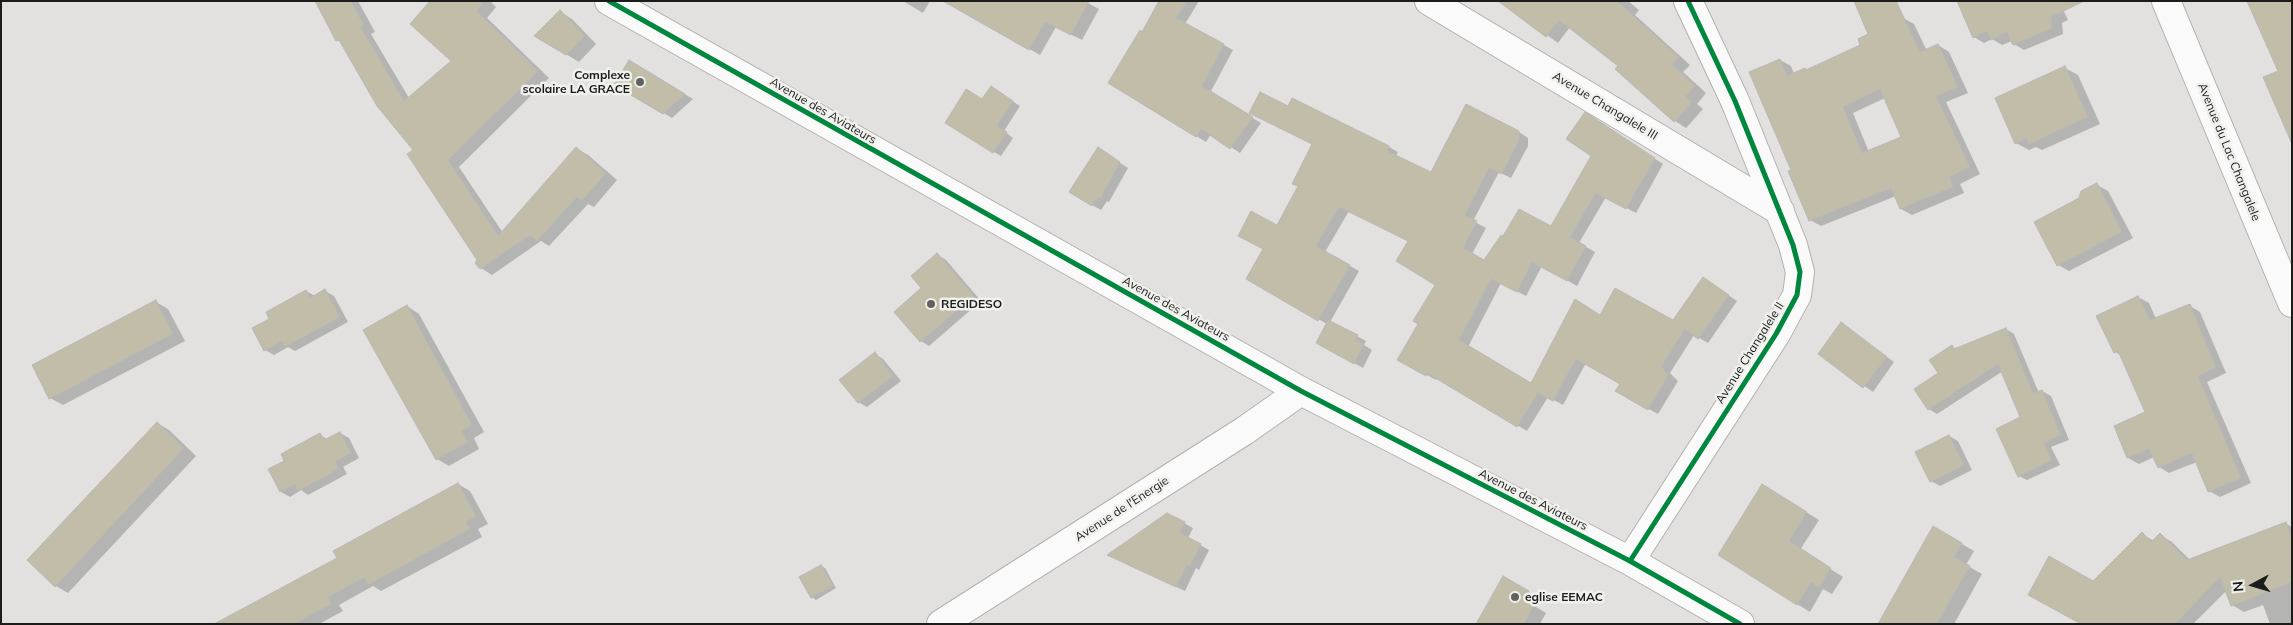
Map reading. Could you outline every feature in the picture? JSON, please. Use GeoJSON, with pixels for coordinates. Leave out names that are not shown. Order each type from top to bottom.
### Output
{"type":"FeatureCollection","features":[{"type":"Feature","properties":{"kind":"street","name":"Avenue des Aviateurs"},"geometry":{"type":"LineString","coordinates":[[610,1],[1301,390],[1630,561],[1740,624]]}},
{"type":"Feature","properties":{"kind":"street","name":"Avenue Changalele III"},"geometry":{"type":"LineString","coordinates":[[1429,1],[1780,211]]}},
{"type":"Feature","properties":{"kind":"street","name":"Avenue Changalele II"},"geometry":{"type":"LineString","coordinates":[[1630,561],[1776,334],[1797,295],[1800,272],[1794,244],[1735,101],[1688,1]]}},
{"type":"Feature","properties":{"kind":"street","name":"Avenue du Lac Changalele"},"geometry":{"type":"LineString","coordinates":[[2166,1],[2292,303]]}},
{"type":"Feature","properties":{"kind":"street","name":"Avenue de l'Energie"},"geometry":{"type":"LineString","coordinates":[[941,624],[1244,431],[1301,390]]}},
{"type":"Feature","properties":{"kind":"building"},"geometry":{"type":"Polygon","coordinates":[[[315,1],[351,1],[364,26],[361,28],[404,101],[451,61],[410,24],[430,1],[484,1],[477,11],[538,71],[448,160],[498,236],[576,147],[606,173],[582,201],[577,197],[537,241],[530,235],[480,269],[475,263],[477,260],[407,154],[413,150],[377,106],[339,40],[336,41],[315,1]]]}},
{"type":"Feature","properties":{"kind":"building"},"geometry":{"type":"Polygon","coordinates":[[[943,1],[1089,1],[1071,35],[1045,22],[1029,50],[943,1]]]}},
{"type":"Feature","properties":{"kind":"building"},"geometry":{"type":"Polygon","coordinates":[[[1159,1],[1187,1],[1176,18],[1224,44],[1202,86],[1253,117],[1230,149],[1201,129],[1196,137],[1108,83],[1140,30],[1142,32],[1159,1]]]}},
{"type":"Feature","properties":{"kind":"building"},"geometry":{"type":"Polygon","coordinates":[[[1498,1],[1617,1],[1679,57],[1672,64],[1695,86],[1686,96],[1692,102],[1674,122],[1615,69],[1618,66],[1559,20],[1546,37],[1498,1]]]}},
{"type":"Feature","properties":{"kind":"building"},"geometry":{"type":"Polygon","coordinates":[[[1854,1],[1896,1],[1920,52],[1938,44],[1958,87],[1936,96],[1970,167],[1950,177],[1953,187],[1900,209],[1891,188],[1809,221],[1788,171],[1791,170],[1749,72],[1780,59],[1787,76],[1805,68],[1806,70],[1860,45],[1858,39],[1868,34],[1854,1]],[[1880,89],[1843,107],[1862,153],[1901,137],[1880,89]]]}},
{"type":"Feature","properties":{"kind":"building"},"geometry":{"type":"Polygon","coordinates":[[[1957,1],[2084,1],[2051,17],[2052,28],[2013,45],[2007,32],[1991,40],[1987,31],[1973,38],[1957,1]]]}},
{"type":"Feature","properties":{"kind":"building"},"geometry":{"type":"Polygon","coordinates":[[[2247,1],[2292,1],[2292,144],[2263,77],[2278,71],[2247,1]]]}},
{"type":"Feature","properties":{"kind":"building"},"geometry":{"type":"Polygon","coordinates":[[[560,10],[585,36],[566,55],[534,36],[560,10]]]}},
{"type":"Feature","properties":{"kind":"building"},"geometry":{"type":"Polygon","coordinates":[[[629,60],[685,94],[663,114],[614,85],[629,60]]]}},
{"type":"Feature","properties":{"kind":"building"},"geometry":{"type":"Polygon","coordinates":[[[2065,66],[2088,117],[2029,144],[2026,138],[2015,144],[1995,98],[2065,66]]]}},
{"type":"Feature","properties":{"kind":"building"},"geometry":{"type":"Polygon","coordinates":[[[991,86],[1013,101],[997,126],[1007,132],[993,153],[945,123],[966,89],[982,99],[991,86]]]}},
{"type":"Feature","properties":{"kind":"building"},"geometry":{"type":"Polygon","coordinates":[[[1260,92],[1288,106],[1292,98],[1389,146],[1387,151],[1431,172],[1466,104],[1519,131],[1519,140],[1502,174],[1489,168],[1465,215],[1477,221],[1463,248],[1484,260],[1501,235],[1503,236],[1519,209],[1551,226],[1591,156],[1566,139],[1585,112],[1655,158],[1626,209],[1596,193],[1570,237],[1586,246],[1567,281],[1532,262],[1517,292],[1491,279],[1459,340],[1531,383],[1575,299],[1600,315],[1615,288],[1673,320],[1703,277],[1729,295],[1698,339],[1685,329],[1661,367],[1669,374],[1648,410],[1615,391],[1620,384],[1576,359],[1553,401],[1538,393],[1517,427],[1427,373],[1426,376],[1397,360],[1418,324],[1413,321],[1435,285],[1396,261],[1408,241],[1339,207],[1316,246],[1350,265],[1318,321],[1246,279],[1263,249],[1238,236],[1251,211],[1277,225],[1298,186],[1292,184],[1312,144],[1249,113],[1260,92]]]}},
{"type":"Feature","properties":{"kind":"building"},"geometry":{"type":"Polygon","coordinates":[[[1098,147],[1120,162],[1100,199],[1098,197],[1092,206],[1069,192],[1098,147]]]}},
{"type":"Feature","properties":{"kind":"building"},"geometry":{"type":"Polygon","coordinates":[[[2097,183],[2122,232],[2057,266],[2034,222],[2079,198],[2081,191],[2097,183]]]}},
{"type":"Feature","properties":{"kind":"building"},"geometry":{"type":"Polygon","coordinates":[[[937,253],[974,296],[920,342],[894,312],[921,288],[911,276],[937,253]]]}},
{"type":"Feature","properties":{"kind":"building"},"geometry":{"type":"Polygon","coordinates":[[[325,289],[340,317],[285,347],[282,341],[264,351],[252,328],[269,319],[266,312],[306,290],[310,298],[325,289]]]}},
{"type":"Feature","properties":{"kind":"building"},"geometry":{"type":"Polygon","coordinates":[[[2138,296],[2150,320],[2190,304],[2216,367],[2198,376],[2241,478],[2208,492],[2192,453],[2158,468],[2149,449],[2127,458],[2114,426],[2145,412],[2118,351],[2114,353],[2096,316],[2138,296]]]}},
{"type":"Feature","properties":{"kind":"building"},"geometry":{"type":"Polygon","coordinates":[[[156,300],[173,334],[49,399],[32,365],[156,300]]]}},
{"type":"Feature","properties":{"kind":"building"},"geometry":{"type":"Polygon","coordinates":[[[407,305],[472,425],[462,431],[468,442],[436,460],[363,330],[407,305]]]}},
{"type":"Feature","properties":{"kind":"building"},"geometry":{"type":"Polygon","coordinates":[[[1328,320],[1358,335],[1356,340],[1364,344],[1354,364],[1316,343],[1328,320]]]}},
{"type":"Feature","properties":{"kind":"building"},"geometry":{"type":"Polygon","coordinates":[[[1841,322],[1887,357],[1863,388],[1818,354],[1841,322]]]}},
{"type":"Feature","properties":{"kind":"building"},"geometry":{"type":"Polygon","coordinates":[[[2006,328],[2033,393],[2042,390],[2061,435],[2044,443],[2052,460],[2018,477],[1996,429],[2020,417],[1998,364],[1928,410],[1914,389],[1938,373],[1929,360],[1952,345],[1954,349],[2006,328]]]}},
{"type":"Feature","properties":{"kind":"building"},"geometry":{"type":"Polygon","coordinates":[[[875,352],[893,376],[858,403],[839,380],[875,352]]]}},
{"type":"Feature","properties":{"kind":"building"},"geometry":{"type":"Polygon","coordinates":[[[157,422],[184,448],[55,587],[27,560],[157,422]]]}},
{"type":"Feature","properties":{"kind":"building"},"geometry":{"type":"Polygon","coordinates":[[[340,432],[351,453],[335,462],[339,469],[298,491],[295,484],[280,492],[268,469],[284,461],[281,454],[320,433],[324,440],[340,432]]]}},
{"type":"Feature","properties":{"kind":"building"},"geometry":{"type":"Polygon","coordinates":[[[1949,435],[1964,465],[1930,482],[1915,452],[1949,435]]]}},
{"type":"Feature","properties":{"kind":"building"},"geometry":{"type":"Polygon","coordinates":[[[458,483],[476,516],[466,522],[470,529],[368,585],[364,578],[328,597],[331,604],[294,624],[214,624],[337,558],[333,551],[458,483]]]}},
{"type":"Feature","properties":{"kind":"building"},"geometry":{"type":"Polygon","coordinates":[[[1762,484],[1807,512],[1789,541],[1831,568],[1819,588],[1811,582],[1797,605],[1718,555],[1762,484]]]}},
{"type":"Feature","properties":{"kind":"building"},"geometry":{"type":"Polygon","coordinates":[[[1167,513],[1185,522],[1180,533],[1201,544],[1190,566],[1187,565],[1176,587],[1107,555],[1167,513]]]}},
{"type":"Feature","properties":{"kind":"building"},"geometry":{"type":"Polygon","coordinates":[[[2286,522],[2292,538],[2292,582],[2231,606],[2220,577],[2175,624],[2081,624],[2028,595],[2049,556],[2093,581],[2142,532],[2151,542],[2160,533],[2187,560],[2286,522]]]}},
{"type":"Feature","properties":{"kind":"building"},"geometry":{"type":"Polygon","coordinates":[[[1933,526],[1962,543],[1954,557],[1970,566],[1937,624],[1878,624],[1933,526]]]}},
{"type":"Feature","properties":{"kind":"building"},"geometry":{"type":"Polygon","coordinates":[[[821,565],[833,586],[811,598],[799,577],[821,565]]]}},
{"type":"Feature","properties":{"kind":"building"},"geometry":{"type":"Polygon","coordinates":[[[1503,576],[1529,591],[1524,599],[1534,605],[1524,624],[1476,624],[1503,576]]]}},
{"type":"Feature","properties":{"kind":"cycle path"},"geometry":{"type":"LineString","coordinates":[[609,1],[1301,391],[1630,561],[1740,624]]}},
{"type":"Feature","properties":{"kind":"cycle path"},"geometry":{"type":"LineString","coordinates":[[1630,561],[1776,334],[1797,295],[1800,272],[1793,245],[1735,101],[1688,1]]}},
{"type":"Feature","properties":{"kind":"place","name":"Complexe scolaire LA GRACE"},"geometry":{"type":"Point","coordinates":[640,82]}},
{"type":"Feature","properties":{"kind":"place","name":"REGIDESO"},"geometry":{"type":"Point","coordinates":[931,304]}},
{"type":"Feature","properties":{"kind":"place","name":"eglise EEMAC"},"geometry":{"type":"Point","coordinates":[1515,597]}}]}
